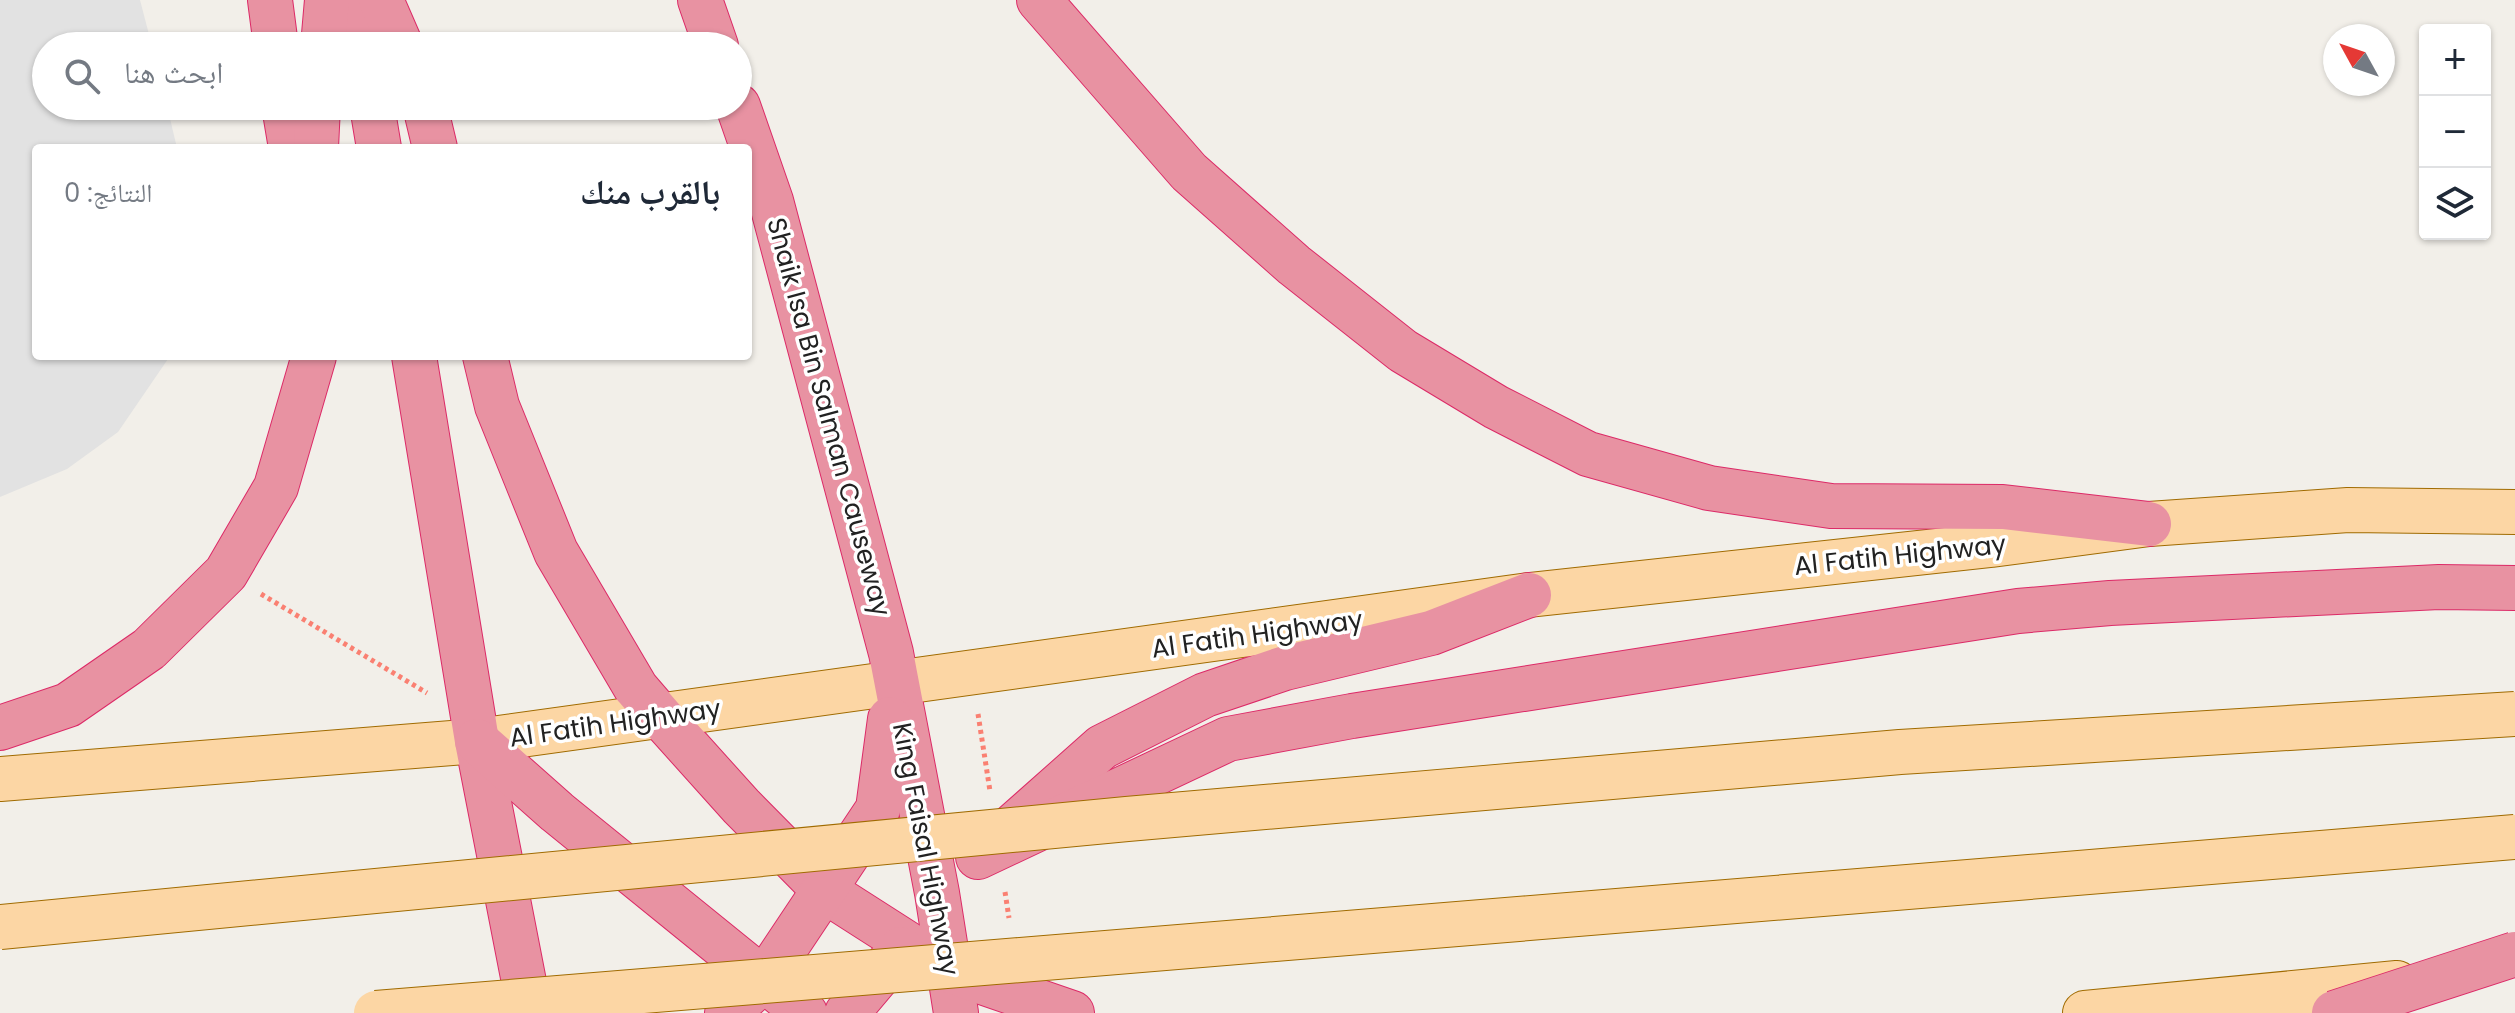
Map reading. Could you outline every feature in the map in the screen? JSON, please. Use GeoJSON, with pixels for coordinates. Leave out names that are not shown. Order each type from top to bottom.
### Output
{"type":"FeatureCollection","features":[{"type":"Feature","properties":{"kind":"highway"},"geometry":{"type":"LineString","coordinates":[[270,0],[274,32]]}},
{"type":"Feature","properties":{"kind":"highway"},"geometry":{"type":"LineString","coordinates":[[324,32],[327,0]]}},
{"type":"Feature","properties":{"kind":"highway"},"geometry":{"type":"LineString","coordinates":[[354,0],[360,32]]}},
{"type":"Feature","properties":{"kind":"highway"},"geometry":{"type":"LineString","coordinates":[[381,0],[395,32]]}},
{"type":"Feature","properties":{"kind":"highway"},"geometry":{"type":"LineString","coordinates":[[700,0],[711,32]]}},
{"type":"Feature","properties":{"kind":"highway"},"geometry":{"type":"LineString","coordinates":[[1039,0],[1189,172],[1294,265],[1403,351],[1496,407],[1588,454],[1709,488],[1831,506],[2003,507],[2149,524]]}},
{"type":"Feature","properties":{"kind":"highway"},"geometry":{"type":"LineString","coordinates":[[286,120],[290,144]]}},
{"type":"Feature","properties":{"kind":"highway"},"geometry":{"type":"LineString","coordinates":[[316,144],[317,120]]}},
{"type":"Feature","properties":{"kind":"highway"},"geometry":{"type":"LineString","coordinates":[[374,120],[378,144]]}},
{"type":"Feature","properties":{"kind":"highway"},"geometry":{"type":"LineString","coordinates":[[428,120],[434,144]]}},
{"type":"Feature","properties":{"kind":"highway","name":"Shaik Isa Bin Salman Causeway"},"geometry":{"type":"LineString","coordinates":[[743,120],[751,144]]}},
{"type":"Feature","properties":{"kind":"highway","name":"Shaik Isa Bin Salman Causeway"},"geometry":{"type":"LineString","coordinates":[[752,146],[771,201],[833,427],[891,653],[895,685]]}},
{"type":"Feature","properties":{"kind":"highway"},"geometry":{"type":"LineString","coordinates":[[0,728],[68,705],[149,649],[226,573],[276,487],[313,360]]}},
{"type":"Feature","properties":{"kind":"highway"},"geometry":{"type":"LineString","coordinates":[[415,360],[477,741],[530,1013]]}},
{"type":"Feature","properties":{"kind":"highway"},"geometry":{"type":"LineString","coordinates":[[486,360],[497,406],[556,552],[636,688],[661,717],[741,806],[825,891],[905,944],[953,992],[1072,1013]]}},
{"type":"Feature","properties":{"kind":"highway"},"geometry":{"type":"LineString","coordinates":[[978,857],[1228,739],[1352,716],[2018,611],[2110,603],[2439,587],[2515,588]]}},
{"type":"Feature","properties":{"kind":"highway"},"geometry":{"type":"LineString","coordinates":[[847,1013],[905,944],[937,893],[1102,747],[1205,695],[1285,668],[1431,633],[1529,595]]}},
{"type":"Feature","properties":{"kind":"highway"},"geometry":{"type":"LineString","coordinates":[[727,1013],[764,980],[878,809],[895,685]]}},
{"type":"Feature","properties":{"kind":"highway","name":"King Faisal Highway"},"geometry":{"type":"LineString","coordinates":[[895,685],[937,893],[953,992]]}},
{"type":"Feature","properties":{"kind":"highway"},"geometry":{"type":"LineString","coordinates":[[477,741],[557,812],[805,1013]]}},
{"type":"Feature","properties":{"kind":"highway"},"geometry":{"type":"LineString","coordinates":[[2334,1013],[2515,954]]}},
{"type":"Feature","properties":{"kind":"main road","name":"Al Fatih Highway"},"geometry":{"type":"LineString","coordinates":[[0,779],[477,741],[1529,595],[1976,547],[2149,524],[2348,510],[2515,512]]}},
{"type":"Feature","properties":{"kind":"main road"},"geometry":{"type":"LineString","coordinates":[[0,927],[1111,821],[1900,752],[2515,714]]}},
{"type":"Feature","properties":{"kind":"main road"},"geometry":{"type":"LineString","coordinates":[[376,1013],[2515,837]]}},
{"type":"Feature","properties":{"kind":"main road"},"geometry":{"type":"LineString","coordinates":[[2085,1013],[2515,971]]}},
{"type":"Feature","properties":{"kind":"path"},"geometry":{"type":"LineString","coordinates":[[226,573],[434,697]]}},
{"type":"Feature","properties":{"kind":"shaded area"},"geometry":{"type":"Polygon","coordinates":[[[0,0],[140,0],[148,32],[32,32],[32,120],[170,120],[176,144],[32,144],[32,360],[167,360],[118,432],[67,469],[0,497],[0,0]]]}}]}
